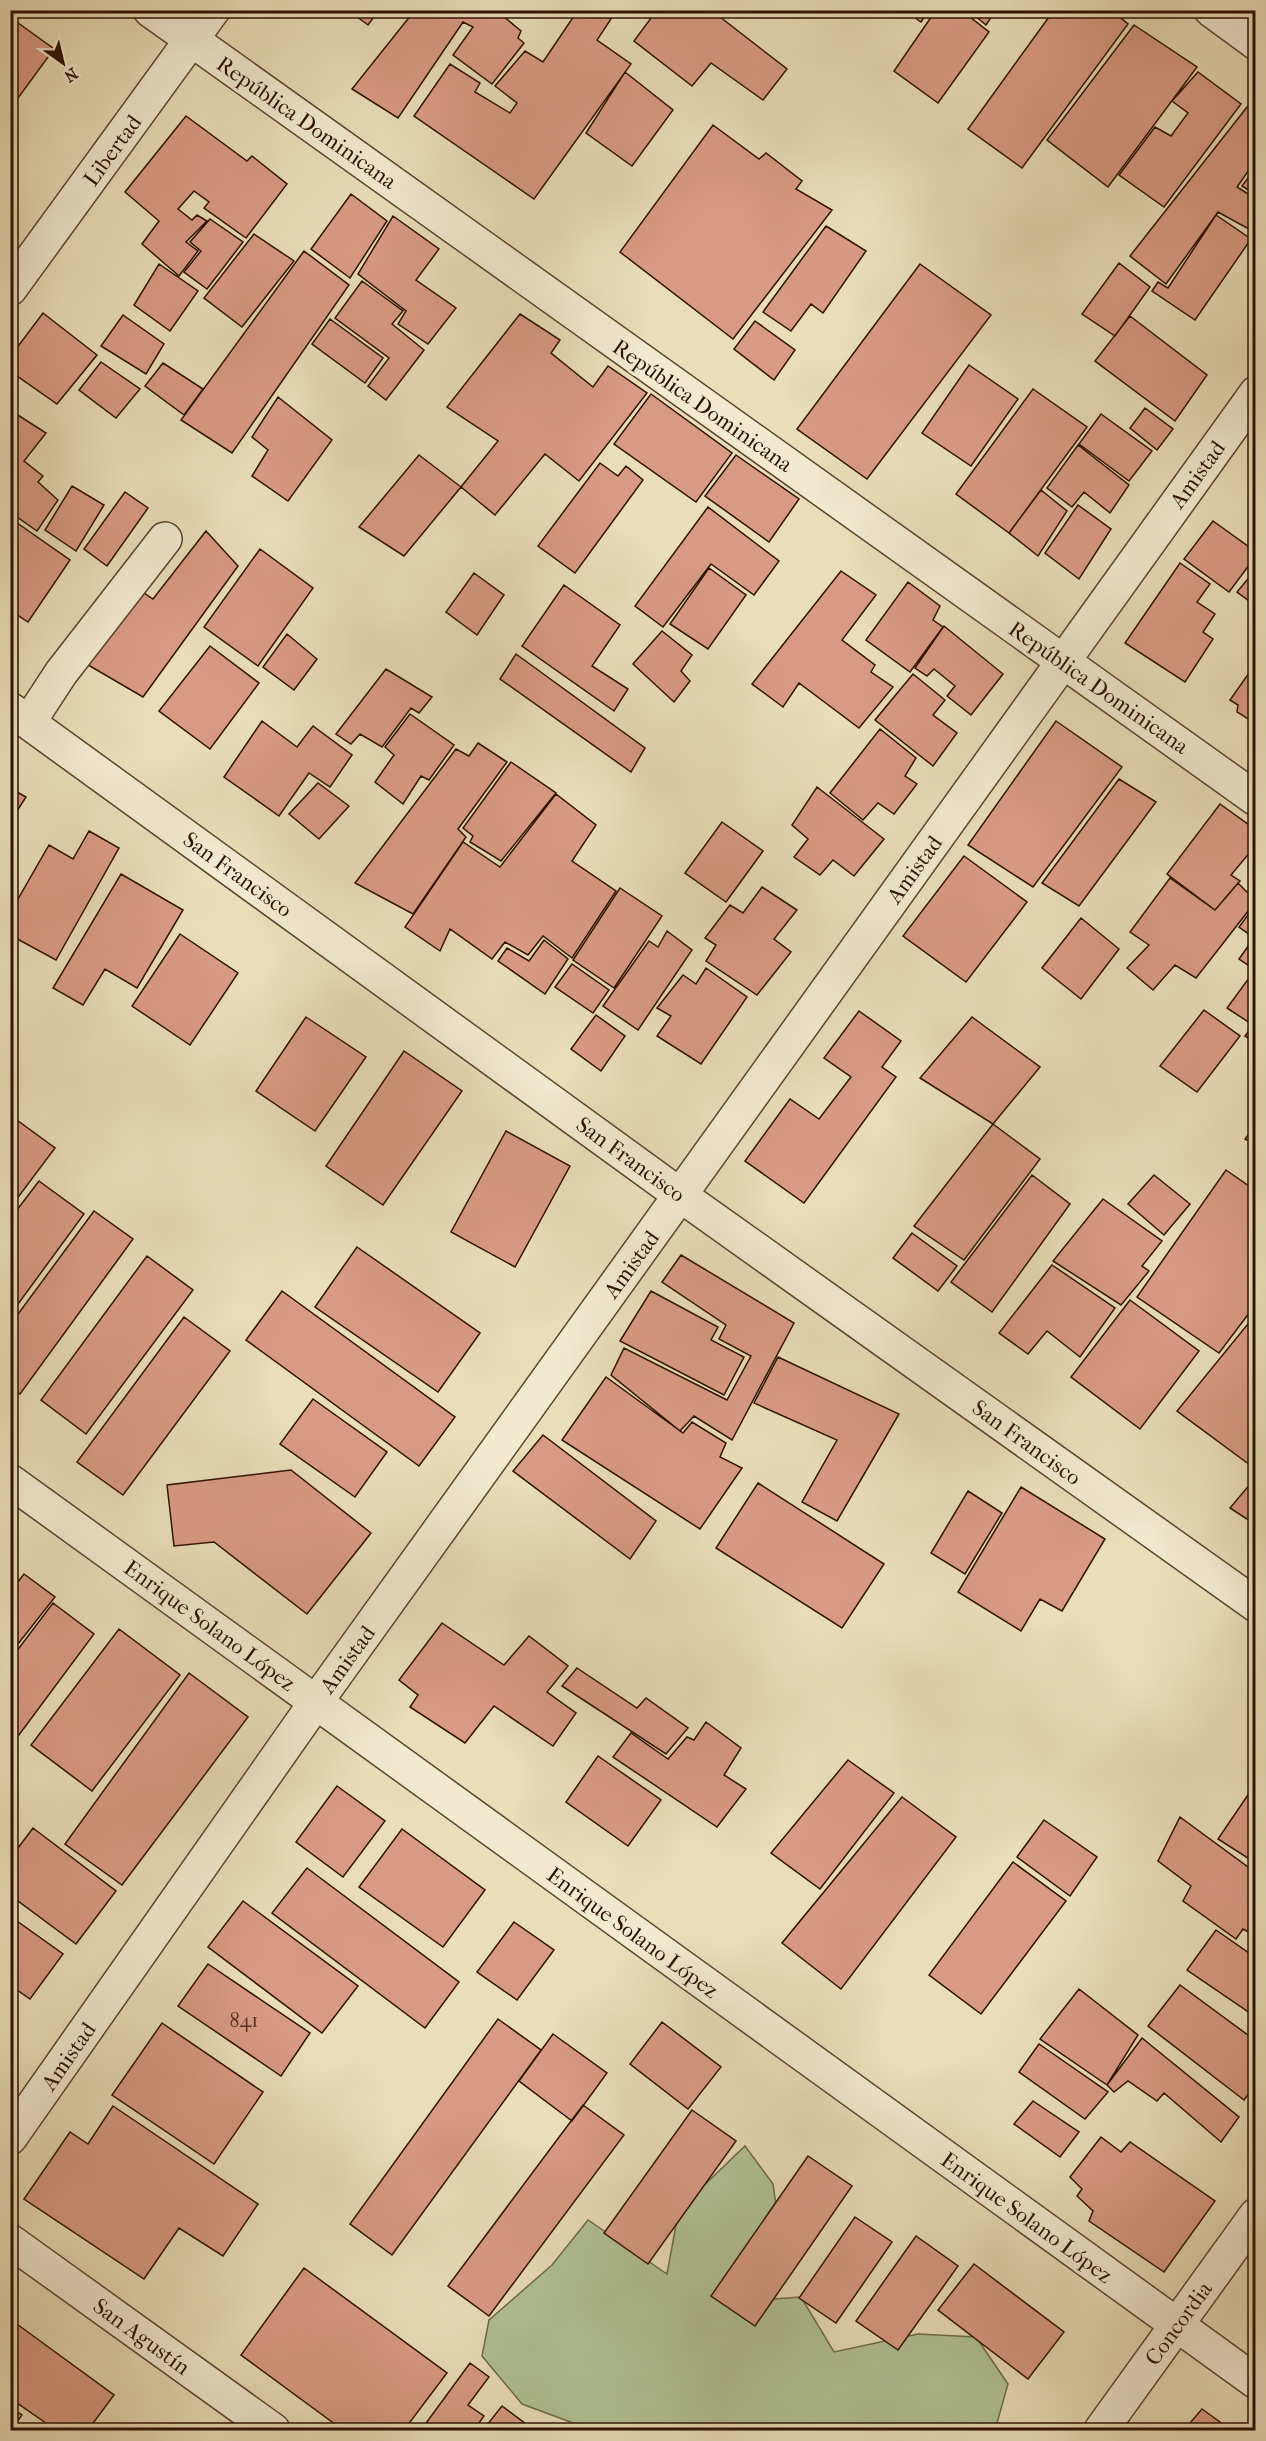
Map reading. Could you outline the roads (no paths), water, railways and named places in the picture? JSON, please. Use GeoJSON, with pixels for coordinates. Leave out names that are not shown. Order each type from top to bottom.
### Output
{"type":"FeatureCollection","features":[{"type":"Feature","properties":{"kind":"street","name":"República Dominicana"},"geometry":{"type":"LineString","coordinates":[[150,10],[1256,798]]}},
{"type":"Feature","properties":{"kind":"street","name":"Libertad"},"geometry":{"type":"LineString","coordinates":[[10,289],[213,10]]}},
{"type":"Feature","properties":{"kind":"street"},"geometry":{"type":"LineString","coordinates":[[1211,10],[1256,43]]}},
{"type":"Feature","properties":{"kind":"street","name":"Amistad"},"geometry":{"type":"LineString","coordinates":[[10,2138],[316,1702],[1256,393]]}},
{"type":"Feature","properties":{"kind":"street"},"geometry":{"type":"LineString","coordinates":[[20,716],[61,673],[165,539]]}},
{"type":"Feature","properties":{"kind":"street","name":"San Francisco"},"geometry":{"type":"LineString","coordinates":[[20,716],[681,1195],[1256,1605]]}},
{"type":"Feature","properties":{"kind":"street","name":"Enrique Solano López"},"geometry":{"type":"LineString","coordinates":[[10,1481],[1256,2382]]}},
{"type":"Feature","properties":{"kind":"street","name":"Concordia"},"geometry":{"type":"LineString","coordinates":[[1101,2430],[1256,2215]]}},
{"type":"Feature","properties":{"kind":"street","name":"San Agustín"},"geometry":{"type":"LineString","coordinates":[[10,2241],[273,2430]]}}]}
